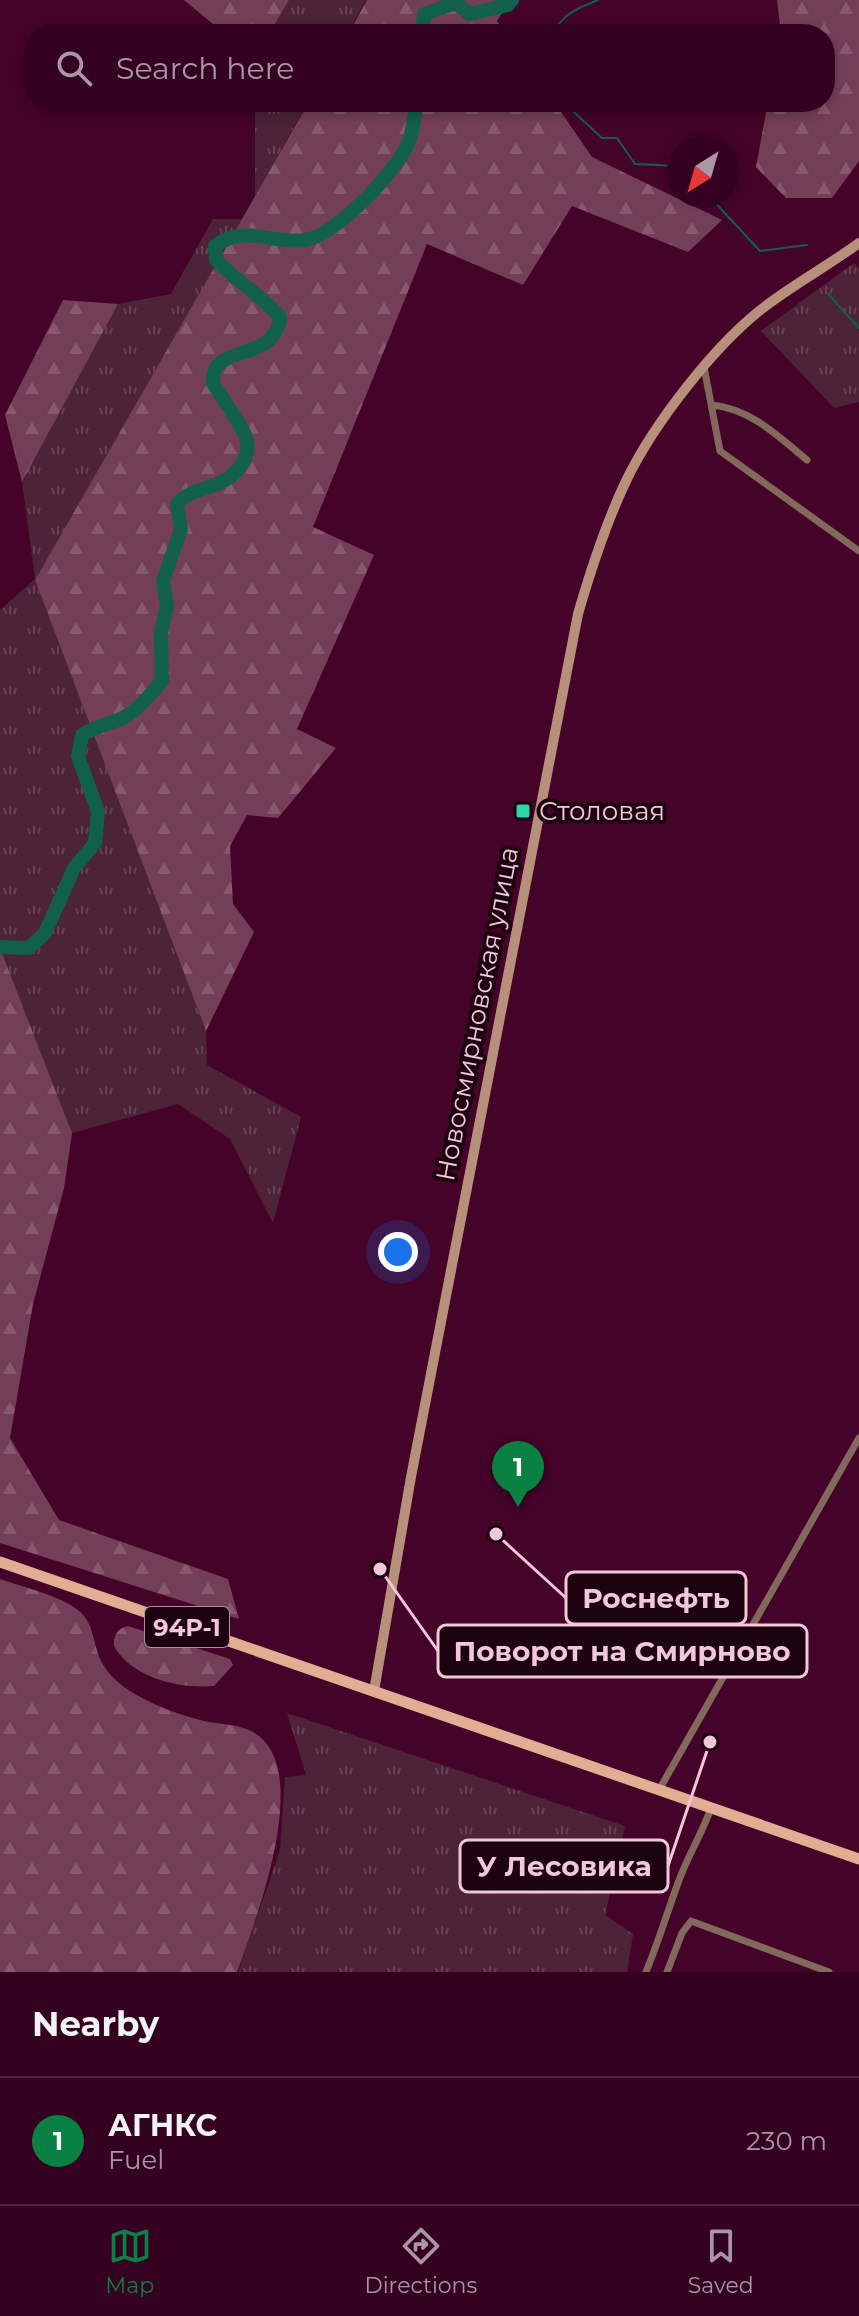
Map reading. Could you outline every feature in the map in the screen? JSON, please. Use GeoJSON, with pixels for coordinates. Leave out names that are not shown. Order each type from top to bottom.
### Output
{"type":"FeatureCollection","features":[{"type":"Feature","properties":{"kind":"main road","name":"94Р-1"},"geometry":{"type":"LineString","coordinates":[[0,1562],[374,1691]]}},
{"type":"Feature","properties":{"kind":"main road"},"geometry":{"type":"LineString","coordinates":[[374,1691],[859,1859]]}},
{"type":"Feature","properties":{"kind":"street","name":"Новосмирновская улица"},"geometry":{"type":"LineString","coordinates":[[374,1691],[476,1134],[578,614],[593,564],[627,480],[668,413],[704,367],[734,333],[767,305],[859,243]]}},
{"type":"Feature","properties":{"kind":"street","name":"Новосмирновская улица"},"geometry":{"type":"LineString","coordinates":[[847,253],[859,251]]}},
{"type":"Feature","properties":{"kind":"street"},"geometry":{"type":"LineString","coordinates":[[704,367],[720,451],[859,551]]}},
{"type":"Feature","properties":{"kind":"street"},"geometry":{"type":"LineString","coordinates":[[712,405],[731,407],[754,418],[807,460]]}},
{"type":"Feature","properties":{"kind":"street"},"geometry":{"type":"LineString","coordinates":[[659,1790],[859,1438]]}},
{"type":"Feature","properties":{"kind":"street"},"geometry":{"type":"LineString","coordinates":[[646,1972],[679,1880],[711,1808]]}},
{"type":"Feature","properties":{"kind":"street"},"geometry":{"type":"LineString","coordinates":[[667,1972],[682,1933],[691,1921],[829,1972]]}},
{"type":"Feature","properties":{"kind":"green space"},"geometry":{"type":"Polygon","coordinates":[[[184,0],[289,0],[275,24],[213,24],[184,0]]]}},
{"type":"Feature","properties":{"kind":"green space"},"geometry":{"type":"Polygon","coordinates":[[[289,0],[366,0],[353,24],[275,24],[289,0]]]}},
{"type":"Feature","properties":{"kind":"green space"},"geometry":{"type":"Polygon","coordinates":[[[367,0],[510,0],[497,21],[499,24],[354,24],[367,0]]]}},
{"type":"Feature","properties":{"kind":"green space"},"geometry":{"type":"Polygon","coordinates":[[[777,0],[859,0],[859,161],[832,198],[786,198],[756,167],[766,112],[835,112],[835,24],[780,24],[777,0]]]}},
{"type":"Feature","properties":{"kind":"green space"},"geometry":{"type":"Polygon","coordinates":[[[255,112],[302,112],[255,197],[255,112]]]}},
{"type":"Feature","properties":{"kind":"green space"},"geometry":{"type":"Polygon","coordinates":[[[303,112],[561,112],[592,157],[667,193],[667,208],[697,208],[722,220],[688,252],[572,206],[523,285],[427,244],[313,527],[374,555],[297,729],[336,748],[278,818],[247,815],[230,846],[233,904],[254,932],[206,1031],[35,580],[303,112]]]}},
{"type":"Feature","properties":{"kind":"green space"},"geometry":{"type":"Polygon","coordinates":[[[213,219],[242,219],[35,580],[206,1031],[207,1065],[301,1117],[273,1223],[230,1139],[178,1104],[72,1133],[0,948],[0,610],[35,579],[22,482],[118,304],[171,294],[213,219]]]}},
{"type":"Feature","properties":{"kind":"green space"},"geometry":{"type":"Polygon","coordinates":[[[854,263],[859,269],[859,402],[834,408],[761,331],[854,263]]]}},
{"type":"Feature","properties":{"kind":"green space"},"geometry":{"type":"Polygon","coordinates":[[[63,300],[118,304],[22,482],[5,415],[63,300]]]}},
{"type":"Feature","properties":{"kind":"green space"},"geometry":{"type":"Polygon","coordinates":[[[0,948],[72,1133],[64,1188],[33,1304],[10,1438],[59,1520],[228,1579],[239,1619],[0,1543],[0,948]]]}},
{"type":"Feature","properties":{"kind":"green space"},"geometry":{"type":"Polygon","coordinates":[[[0,1579],[53,1596],[79,1611],[90,1628],[104,1665],[130,1691],[185,1716],[246,1729],[268,1745],[278,1771],[280,1804],[276,1842],[237,1972],[0,1972],[0,1579]]]}},
{"type":"Feature","properties":{"kind":"green space"},"geometry":{"type":"Polygon","coordinates":[[[128,1626],[230,1659],[233,1665],[214,1686],[186,1686],[144,1674],[122,1657],[114,1646],[117,1633],[128,1626]]]}},
{"type":"Feature","properties":{"kind":"green space"},"geometry":{"type":"Polygon","coordinates":[[[287,1713],[625,1826],[605,1915],[633,1934],[627,1972],[238,1972],[280,1850],[285,1777],[306,1775],[287,1713]]]}},
{"type":"Feature","properties":{"kind":"waterway"},"geometry":{"type":"LineString","coordinates":[[423,24],[424,14],[456,3],[470,14],[508,5],[512,0]]}},
{"type":"Feature","properties":{"kind":"waterway"},"geometry":{"type":"LineString","coordinates":[[560,24],[577,9],[598,0]]}},
{"type":"Feature","properties":{"kind":"waterway"},"geometry":{"type":"LineString","coordinates":[[0,947],[29,948],[45,933],[74,868],[95,843],[98,812],[78,756],[82,735],[131,713],[162,681],[161,633],[167,606],[163,581],[181,529],[177,504],[190,494],[229,478],[244,460],[246,437],[213,383],[215,370],[232,356],[267,342],[276,332],[280,317],[216,260],[215,246],[226,239],[248,235],[305,240],[333,227],[381,183],[404,152],[415,112]]}},
{"type":"Feature","properties":{"kind":"waterway"},"geometry":{"type":"LineString","coordinates":[[574,112],[602,138],[617,138],[635,164],[667,165]]}},
{"type":"Feature","properties":{"kind":"waterway"},"geometry":{"type":"LineString","coordinates":[[720,208],[760,251],[807,245]]}},
{"type":"Feature","properties":{"kind":"waterway"},"geometry":{"type":"LineString","coordinates":[[828,294],[859,328]]}},
{"type":"Feature","properties":{"kind":"place","name":"Столовая"},"geometry":{"type":"Point","coordinates":[523,811]}},
{"type":"Feature","properties":{"kind":"place","name":"АГНКС"},"geometry":{"type":"Point","coordinates":[518,1507]}},
{"type":"Feature","properties":{"kind":"place","name":"Роснефть"},"geometry":{"type":"Point","coordinates":[496,1534]}},
{"type":"Feature","properties":{"kind":"place","name":"Поворот на Смирново"},"geometry":{"type":"Point","coordinates":[380,1569]}},
{"type":"Feature","properties":{"kind":"place","name":"У Лесовика"},"geometry":{"type":"Point","coordinates":[710,1742]}}]}
